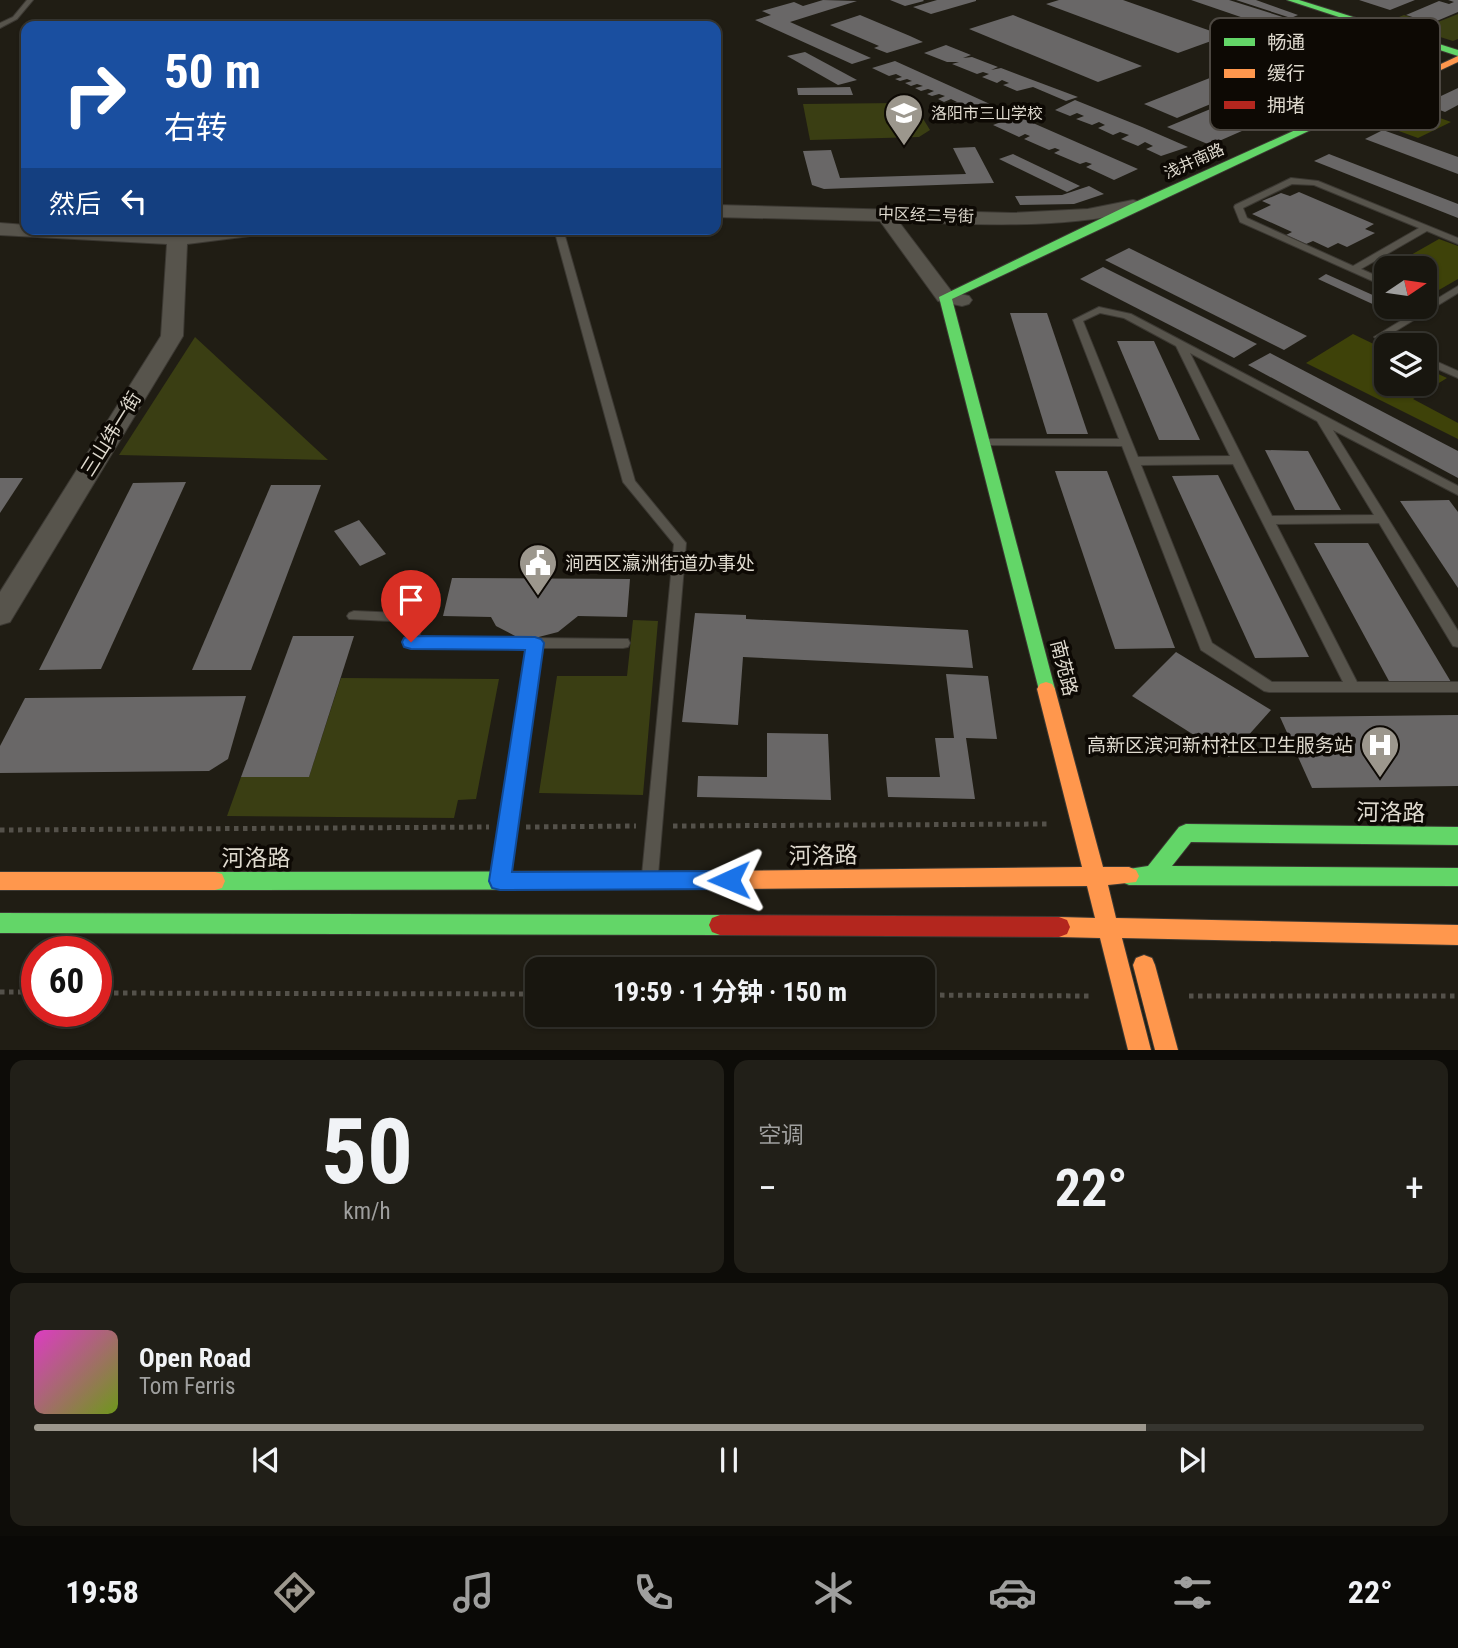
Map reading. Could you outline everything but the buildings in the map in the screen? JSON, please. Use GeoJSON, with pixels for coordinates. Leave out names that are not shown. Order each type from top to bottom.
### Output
{"type":"FeatureCollection","features":[{"type":"Feature","properties":{"kind":"street"},"geometry":{"type":"LineString","coordinates":[[1291,0],[1348,18]]}},
{"type":"Feature","properties":{"kind":"street"},"geometry":{"type":"LineString","coordinates":[[1307,0],[1365,18]]}},
{"type":"Feature","properties":{"kind":"street"},"geometry":{"type":"LineString","coordinates":[[1440,41],[1458,47]]}},
{"type":"Feature","properties":{"kind":"street"},"geometry":{"type":"LineString","coordinates":[[1440,47],[1458,53]]}},
{"type":"Feature","properties":{"kind":"street","name":"浅井南路"},"geometry":{"type":"LineString","coordinates":[[1440,67],[1458,59]]}},
{"type":"Feature","properties":{"kind":"street","name":"浅井南路"},"geometry":{"type":"LineString","coordinates":[[1440,77],[1458,69]]}},
{"type":"Feature","properties":{"kind":"street","name":"浅井南路"},"geometry":{"type":"LineString","coordinates":[[956,301],[1135,206],[1302,130]]}},
{"type":"Feature","properties":{"kind":"street","name":"浅井南路"},"geometry":{"type":"LineString","coordinates":[[956,301],[1326,130]]}},
{"type":"Feature","properties":{"kind":"street","name":"中区经二号街"},"geometry":{"type":"LineString","coordinates":[[721,211],[1012,219],[1088,215],[1135,206]]}},
{"type":"Feature","properties":{"kind":"street"},"geometry":{"type":"LineString","coordinates":[[889,214],[956,301]]}},
{"type":"Feature","properties":{"kind":"street"},"geometry":{"type":"LineString","coordinates":[[0,229],[21,230]]}},
{"type":"Feature","properties":{"kind":"street"},"geometry":{"type":"LineString","coordinates":[[106,235],[177,239],[209,235]]}},
{"type":"Feature","properties":{"kind":"street","name":"三山纬一街"},"geometry":{"type":"LineString","coordinates":[[0,615],[172,337],[177,239]]}},
{"type":"Feature","properties":{"kind":"street","name":"南苑路"},"geometry":{"type":"LineString","coordinates":[[956,301],[985,443],[1140,1049]]}},
{"type":"Feature","properties":{"kind":"street","name":"河洛路"},"geometry":{"type":"LineString","coordinates":[[0,881],[650,881],[1121,876],[1153,875],[1186,833],[1458,836]]}},
{"type":"Feature","properties":{"kind":"street"},"geometry":{"type":"LineString","coordinates":[[1153,875],[1458,877]]}},
{"type":"Feature","properties":{"kind":"street"},"geometry":{"type":"LineString","coordinates":[[1133,921],[1167,1049]]}},
{"type":"Feature","properties":{"kind":"street"},"geometry":{"type":"LineString","coordinates":[[0,923],[1109,927],[1133,921],[1381,934],[1458,935]]}},
{"type":"Feature","properties":{"kind":"street"},"geometry":{"type":"LineString","coordinates":[[1381,934],[1458,926]]}},
{"type":"Feature","properties":{"kind":"lane"},"geometry":{"type":"LineString","coordinates":[[0,26],[15,18],[30,0]]}},
{"type":"Feature","properties":{"kind":"lane"},"geometry":{"type":"LineString","coordinates":[[1374,279],[1242,220],[1238,207],[1291,181],[1315,183],[1458,242]]}},
{"type":"Feature","properties":{"kind":"lane"},"geometry":{"type":"LineString","coordinates":[[1353,270],[1426,228]]}},
{"type":"Feature","properties":{"kind":"lane"},"geometry":{"type":"LineString","coordinates":[[560,235],[629,482],[680,542],[650,881]]}},
{"type":"Feature","properties":{"kind":"lane"},"geometry":{"type":"LineString","coordinates":[[1437,299],[1458,289]]}},
{"type":"Feature","properties":{"kind":"lane"},"geometry":{"type":"LineString","coordinates":[[1458,491],[1127,316],[1099,310],[1078,320],[1206,646],[1269,687],[1458,687]]}},
{"type":"Feature","properties":{"kind":"lane"},"geometry":{"type":"LineString","coordinates":[[1385,333],[1405,319]]}},
{"type":"Feature","properties":{"kind":"lane"},"geometry":{"type":"LineString","coordinates":[[1180,343],[1353,687]]}},
{"type":"Feature","properties":{"kind":"lane"},"geometry":{"type":"LineString","coordinates":[[1437,365],[1458,375]]}},
{"type":"Feature","properties":{"kind":"lane"},"geometry":{"type":"LineString","coordinates":[[1320,418],[1458,642]]}},
{"type":"Feature","properties":{"kind":"lane"},"geometry":{"type":"LineString","coordinates":[[985,443],[1124,442]]}},
{"type":"Feature","properties":{"kind":"lane"},"geometry":{"type":"LineString","coordinates":[[1132,461],[1237,460]]}},
{"type":"Feature","properties":{"kind":"lane"},"geometry":{"type":"LineString","coordinates":[[1268,520],[1383,519]]}},
{"type":"Feature","properties":{"kind":"lane"},"geometry":{"type":"LineString","coordinates":[[354,616],[418,617],[411,642],[623,643]]}},
{"type":"Feature","properties":{"kind":"lane"},"geometry":{"type":"LineString","coordinates":[[500,881],[535,643]]}},
{"type":"Feature","properties":{"kind":"path"},"geometry":{"type":"LineString","coordinates":[[0,830],[1082,824]]}},
{"type":"Feature","properties":{"kind":"path"},"geometry":{"type":"LineString","coordinates":[[0,992],[21,992]]}},
{"type":"Feature","properties":{"kind":"path"},"geometry":{"type":"LineString","coordinates":[[112,992],[525,994]]}},
{"type":"Feature","properties":{"kind":"green space"},"geometry":{"type":"Polygon","coordinates":[[[1458,14],[1458,39],[1453,41],[1440,37],[1440,21],[1458,14]]]}},
{"type":"Feature","properties":{"kind":"green space"},"geometry":{"type":"Polygon","coordinates":[[[899,103],[922,117],[930,130],[919,137],[810,140],[803,104],[899,103]]]}},
{"type":"Feature","properties":{"kind":"green space"},"geometry":{"type":"Polygon","coordinates":[[[1440,118],[1451,122],[1440,127],[1440,118]]]}},
{"type":"Feature","properties":{"kind":"green space"},"geometry":{"type":"Polygon","coordinates":[[[1396,130],[1434,130],[1418,138],[1396,130]]]}},
{"type":"Feature","properties":{"kind":"green space"},"geometry":{"type":"Polygon","coordinates":[[[1439,239],[1458,246],[1458,279],[1437,291],[1437,256],[1409,256],[1439,239]]]}},
{"type":"Feature","properties":{"kind":"green space"},"geometry":{"type":"Polygon","coordinates":[[[1353,334],[1374,344],[1374,396],[1418,396],[1413,399],[1458,423],[1458,439],[1306,363],[1353,334]]]}},
{"type":"Feature","properties":{"kind":"green space"},"geometry":{"type":"Polygon","coordinates":[[[195,337],[328,460],[119,455],[195,337]]]}},
{"type":"Feature","properties":{"kind":"green space"},"geometry":{"type":"Polygon","coordinates":[[[1437,373],[1447,378],[1437,384],[1437,373]]]}},
{"type":"Feature","properties":{"kind":"green space"},"geometry":{"type":"Polygon","coordinates":[[[633,620],[658,621],[643,795],[539,793],[557,676],[627,676],[633,620]]]}},
{"type":"Feature","properties":{"kind":"green space"},"geometry":{"type":"Polygon","coordinates":[[[341,678],[499,679],[476,799],[458,800],[454,818],[227,816],[241,777],[309,777],[341,678]]]}},
{"type":"Feature","properties":{"kind":"traffic: fast"},"geometry":{"type":"LineString","coordinates":[[1291,0],[1348,18]]}},
{"type":"Feature","properties":{"kind":"traffic: fast"},"geometry":{"type":"LineString","coordinates":[[1440,47],[1458,53]]}},
{"type":"Feature","properties":{"kind":"traffic: fast"},"geometry":{"type":"LineString","coordinates":[[1046,689],[945,297],[1135,206],[1303,130]]}},
{"type":"Feature","properties":{"kind":"traffic: fast"},"geometry":{"type":"LineString","coordinates":[[1129,876],[1153,875],[1186,833],[1458,836]]}},
{"type":"Feature","properties":{"kind":"traffic: fast"},"geometry":{"type":"LineString","coordinates":[[1153,875],[1458,877]]}},
{"type":"Feature","properties":{"kind":"traffic: fast"},"geometry":{"type":"LineString","coordinates":[[215,881],[719,880]]}},
{"type":"Feature","properties":{"kind":"traffic: fast"},"geometry":{"type":"LineString","coordinates":[[0,923],[720,925]]}},
{"type":"Feature","properties":{"kind":"traffic: slow"},"geometry":{"type":"LineString","coordinates":[[1440,67],[1458,59]]}},
{"type":"Feature","properties":{"kind":"traffic: slow"},"geometry":{"type":"LineString","coordinates":[[1046,689],[1140,1050]]}},
{"type":"Feature","properties":{"kind":"traffic: slow"},"geometry":{"type":"LineString","coordinates":[[719,880],[1129,876]]}},
{"type":"Feature","properties":{"kind":"traffic: slow"},"geometry":{"type":"LineString","coordinates":[[0,881],[215,881]]}},
{"type":"Feature","properties":{"kind":"traffic: slow"},"geometry":{"type":"LineString","coordinates":[[1059,927],[1458,935]]}},
{"type":"Feature","properties":{"kind":"traffic: slow"},"geometry":{"type":"LineString","coordinates":[[1144,965],[1167,1050]]}},
{"type":"Feature","properties":{"kind":"traffic: jam"},"geometry":{"type":"LineString","coordinates":[[720,925],[1059,927]]}},
{"type":"Feature","properties":{"kind":"place","name":"洛阳市三山学校"},"geometry":{"type":"Point","coordinates":[904,147]}},
{"type":"Feature","properties":{"kind":"place","name":"涧西区瀛洲街道办事处"},"geometry":{"type":"Point","coordinates":[538,597]}},
{"type":"Feature","properties":{"kind":"place","name":"高新区滨河新村社区卫生服务站"},"geometry":{"type":"Point","coordinates":[1380,779]}},
{"type":"Feature","properties":{"kind":"route"},"geometry":{"type":"LineString","coordinates":[[411,642],[535,643],[500,881],[729,880]]}}]}
